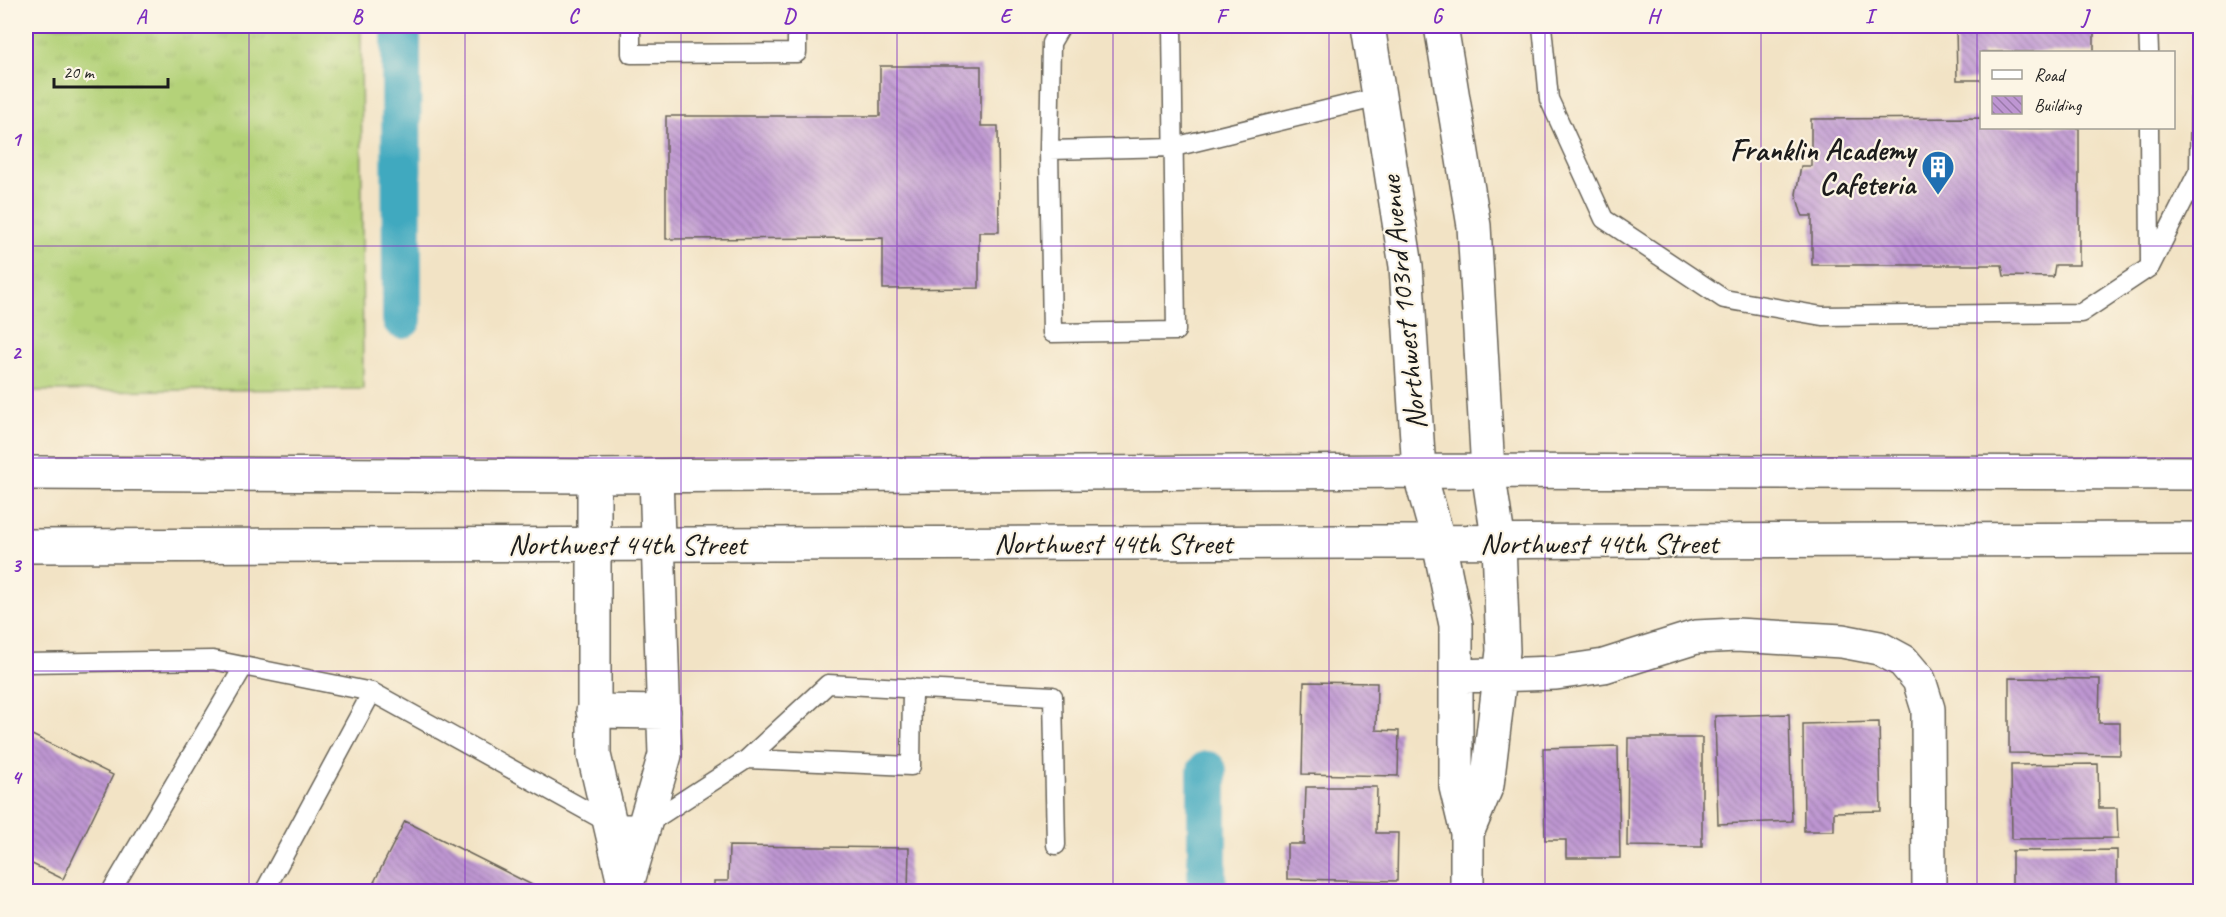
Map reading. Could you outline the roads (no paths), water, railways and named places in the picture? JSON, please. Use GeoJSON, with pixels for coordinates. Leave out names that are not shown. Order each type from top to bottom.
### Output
{"type":"FeatureCollection","features":[{"type":"Feature","properties":{"kind":"street","name":"Northwest 103rd Avenue"},"geometry":{"type":"LineString","coordinates":[[1368,26],[1406,266],[1419,471],[1439,543],[1456,625],[1456,787],[1467,833]]}},
{"type":"Feature","properties":{"kind":"street"},"geometry":{"type":"LineString","coordinates":[[1442,26],[1474,226],[1480,298],[1488,471],[1499,544],[1503,614],[1500,675],[1487,785],[1467,833],[1467,891]]}},
{"type":"Feature","properties":{"kind":"street"},"geometry":{"type":"LineString","coordinates":[[26,473],[656,476],[1419,471],[2200,473]]}},
{"type":"Feature","properties":{"kind":"street"},"geometry":{"type":"LineString","coordinates":[[594,476],[594,755],[626,890]]}},
{"type":"Feature","properties":{"kind":"street"},"geometry":{"type":"LineString","coordinates":[[626,890],[647,824],[665,755],[656,476]]}},
{"type":"Feature","properties":{"kind":"street","name":"Northwest 44th Street"},"geometry":{"type":"LineString","coordinates":[[26,546],[1499,544],[2200,539]]}},
{"type":"Feature","properties":{"kind":"street"},"geometry":{"type":"LineString","coordinates":[[1456,676],[1556,673],[1604,666],[1696,638],[1736,635],[1842,641],[1879,648],[1903,661],[1919,680],[1928,709],[1929,891]]}},
{"type":"Feature","properties":{"kind":"street"},"geometry":{"type":"LineString","coordinates":[[593,711],[664,712]]}},
{"type":"Feature","properties":{"kind":"lane"},"geometry":{"type":"LineString","coordinates":[[631,26],[631,54],[797,53],[797,26]]}},
{"type":"Feature","properties":{"kind":"lane"},"geometry":{"type":"LineString","coordinates":[[1061,26],[1051,42],[1049,150],[1052,333],[1176,331],[1172,26]]}},
{"type":"Feature","properties":{"kind":"lane"},"geometry":{"type":"LineString","coordinates":[[1542,26],[1549,99],[1604,219],[1724,299],[1822,316],[2081,313],[2150,267],[2199,170],[2200,98]]}},
{"type":"Feature","properties":{"kind":"lane"},"geometry":{"type":"LineString","coordinates":[[2148,26],[2148,51]]}},
{"type":"Feature","properties":{"kind":"lane"},"geometry":{"type":"LineString","coordinates":[[1049,150],[1174,147],[1379,97]]}},
{"type":"Feature","properties":{"kind":"lane"},"geometry":{"type":"LineString","coordinates":[[2149,129],[2150,267]]}},
{"type":"Feature","properties":{"kind":"lane"},"geometry":{"type":"LineString","coordinates":[[26,663],[213,660],[372,692],[609,823],[647,824],[747,759],[828,684],[1053,696],[1056,845]]}},
{"type":"Feature","properties":{"kind":"lane"},"geometry":{"type":"LineString","coordinates":[[119,891],[113,888],[244,666]]}},
{"type":"Feature","properties":{"kind":"lane"},"geometry":{"type":"LineString","coordinates":[[747,759],[911,766],[912,688]]}},
{"type":"Feature","properties":{"kind":"lane"},"geometry":{"type":"LineString","coordinates":[[264,891],[372,692]]}},
{"type":"Feature","properties":{"kind":"waterway"},"geometry":{"type":"LineString","coordinates":[[401,26],[402,319]]}},
{"type":"Feature","properties":{"kind":"waterway"},"geometry":{"type":"LineString","coordinates":[[1207,771],[1207,892]]}},
{"type":"Feature","properties":{"kind":"place","name":"Franklin Academy Cafeteria"},"geometry":{"type":"Point","coordinates":[1938,196]}}]}
